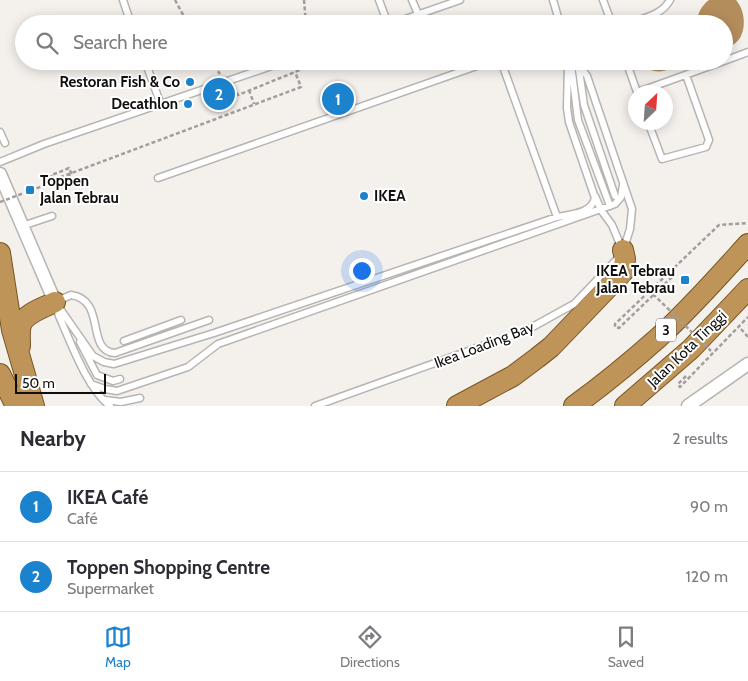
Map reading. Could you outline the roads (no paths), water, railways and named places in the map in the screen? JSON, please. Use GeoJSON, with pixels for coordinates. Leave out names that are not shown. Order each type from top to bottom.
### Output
{"type":"FeatureCollection","features":[{"type":"Feature","properties":{"kind":"highway","name":"Jalan Kota Tinggi"},"geometry":{"type":"LineString","coordinates":[[574,406],[658,338],[748,244]]}},
{"type":"Feature","properties":{"kind":"highway"},"geometry":{"type":"LineString","coordinates":[[0,253],[12,330],[34,406]]}},
{"type":"Feature","properties":{"kind":"highway"},"geometry":{"type":"LineString","coordinates":[[457,406],[513,376],[551,347],[623,272],[625,258],[618,258]]}},
{"type":"Feature","properties":{"kind":"highway","name":"Jalan Kota Tinggi"},"geometry":{"type":"LineString","coordinates":[[624,406],[691,349],[748,289]]}},
{"type":"Feature","properties":{"kind":"highway"},"geometry":{"type":"LineString","coordinates":[[19,356],[20,332],[23,320],[32,313],[55,302]]}},
{"type":"Feature","properties":{"kind":"highway"},"geometry":{"type":"LineString","coordinates":[[0,374],[16,406]]}},
{"type":"Feature","properties":{"kind":"street"},"geometry":{"type":"LineString","coordinates":[[0,174],[55,302]]}},
{"type":"Feature","properties":{"kind":"street"},"geometry":{"type":"LineString","coordinates":[[688,406],[748,364]]}},
{"type":"Feature","properties":{"kind":"lane"},"geometry":{"type":"LineString","coordinates":[[123,0],[129,15]]}},
{"type":"Feature","properties":{"kind":"lane"},"geometry":{"type":"LineString","coordinates":[[379,0],[385,15]]}},
{"type":"Feature","properties":{"kind":"lane"},"geometry":{"type":"LineString","coordinates":[[412,0],[418,14]]}},
{"type":"Feature","properties":{"kind":"lane"},"geometry":{"type":"LineString","coordinates":[[415,15],[460,0]]}},
{"type":"Feature","properties":{"kind":"lane"},"geometry":{"type":"LineString","coordinates":[[553,0],[557,15]]}},
{"type":"Feature","properties":{"kind":"lane"},"geometry":{"type":"LineString","coordinates":[[603,0],[609,15]]}},
{"type":"Feature","properties":{"kind":"lane"},"geometry":{"type":"LineString","coordinates":[[653,15],[667,6],[670,0]]}},
{"type":"Feature","properties":{"kind":"lane"},"geometry":{"type":"LineString","coordinates":[[733,58],[748,52]]}},
{"type":"Feature","properties":{"kind":"lane"},"geometry":{"type":"LineString","coordinates":[[148,70],[161,105]]}},
{"type":"Feature","properties":{"kind":"lane"},"geometry":{"type":"LineString","coordinates":[[0,162],[44,144],[260,70]]}},
{"type":"Feature","properties":{"kind":"lane"},"geometry":{"type":"LineString","coordinates":[[158,178],[465,70]]}},
{"type":"Feature","properties":{"kind":"lane"},"geometry":{"type":"LineString","coordinates":[[504,70],[557,217]]}},
{"type":"Feature","properties":{"kind":"lane"},"geometry":{"type":"LineString","coordinates":[[572,70],[567,108],[569,122],[601,210],[612,226],[618,258]]}},
{"type":"Feature","properties":{"kind":"lane"},"geometry":{"type":"LineString","coordinates":[[574,70],[578,120],[610,206]]}},
{"type":"Feature","properties":{"kind":"lane"},"geometry":{"type":"LineString","coordinates":[[578,70],[582,77],[584,105],[616,196]]}},
{"type":"Feature","properties":{"kind":"lane","name":"Ikea Loading Bay"},"geometry":{"type":"LineString","coordinates":[[315,406],[527,330],[574,304],[618,258],[630,228],[632,209],[587,76],[581,70]]}},
{"type":"Feature","properties":{"kind":"lane"},"geometry":{"type":"LineString","coordinates":[[629,70],[635,85]]}},
{"type":"Feature","properties":{"kind":"lane"},"geometry":{"type":"LineString","coordinates":[[658,85],[700,70]]}},
{"type":"Feature","properties":{"kind":"lane"},"geometry":{"type":"LineString","coordinates":[[651,130],[662,159],[706,147],[710,140],[686,75]]}},
{"type":"Feature","properties":{"kind":"lane"},"geometry":{"type":"LineString","coordinates":[[0,132],[4,143]]}},
{"type":"Feature","properties":{"kind":"lane"},"geometry":{"type":"LineString","coordinates":[[91,384],[117,392],[170,374],[188,367],[218,344],[601,210],[615,204],[621,197],[623,185]]}},
{"type":"Feature","properties":{"kind":"lane"},"geometry":{"type":"LineString","coordinates":[[55,302],[93,356],[104,362],[114,364],[214,333],[557,217],[586,210],[593,203],[594,192]]}},
{"type":"Feature","properties":{"kind":"lane"},"geometry":{"type":"LineString","coordinates":[[22,226],[52,216]]}},
{"type":"Feature","properties":{"kind":"lane"},"geometry":{"type":"LineString","coordinates":[[55,302],[71,295],[85,300],[91,309],[101,346],[108,352],[115,353],[209,320]]}},
{"type":"Feature","properties":{"kind":"lane"},"geometry":{"type":"LineString","coordinates":[[55,302],[58,316],[91,384],[110,406]]}},
{"type":"Feature","properties":{"kind":"lane"},"geometry":{"type":"LineString","coordinates":[[68,319],[97,375],[113,381],[120,379]]}},
{"type":"Feature","properties":{"kind":"lane"},"geometry":{"type":"LineString","coordinates":[[124,341],[181,320]]}},
{"type":"Feature","properties":{"kind":"lane"},"geometry":{"type":"LineString","coordinates":[[103,400],[120,402],[140,398]]}},
{"type":"Feature","properties":{"kind":"place","name":"Restoran Fish & Co"},"geometry":{"type":"Point","coordinates":[190,82]}},
{"type":"Feature","properties":{"kind":"place","name":"Toppen Shopping Centre"},"geometry":{"type":"Point","coordinates":[219,94]}},
{"type":"Feature","properties":{"kind":"place","name":"IKEA Café"},"geometry":{"type":"Point","coordinates":[338,99]}},
{"type":"Feature","properties":{"kind":"place","name":"Decathlon"},"geometry":{"type":"Point","coordinates":[188,104]}},
{"type":"Feature","properties":{"kind":"place","name":"Toppen Jalan Tebrau"},"geometry":{"type":"Point","coordinates":[30,190]}},
{"type":"Feature","properties":{"kind":"place","name":"IKEA"},"geometry":{"type":"Point","coordinates":[364,196]}},
{"type":"Feature","properties":{"kind":"place","name":"IKEA Tebrau Jalan Tebrau"},"geometry":{"type":"Point","coordinates":[685,280]}}]}
